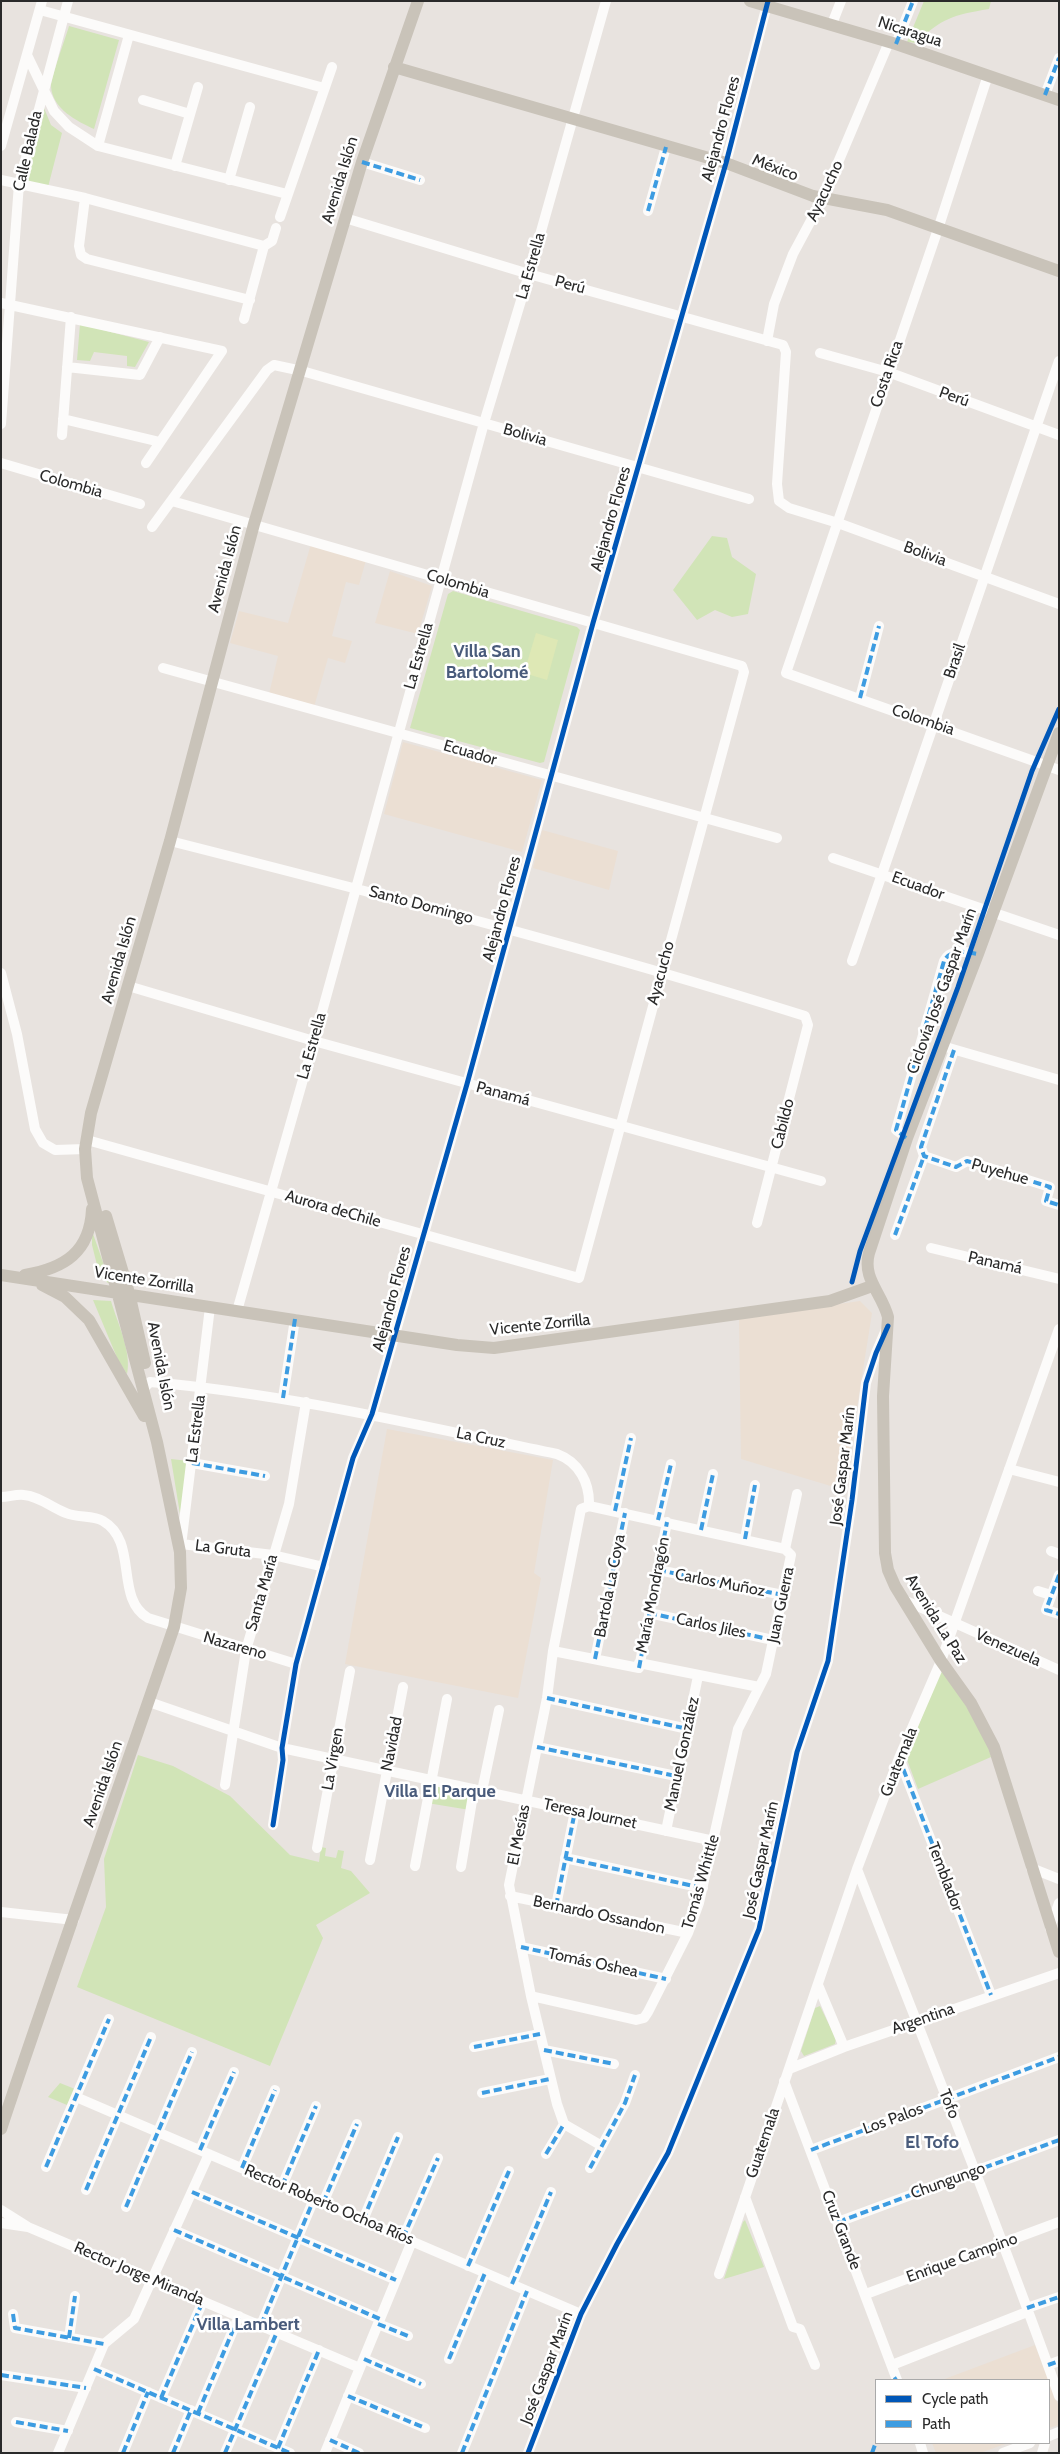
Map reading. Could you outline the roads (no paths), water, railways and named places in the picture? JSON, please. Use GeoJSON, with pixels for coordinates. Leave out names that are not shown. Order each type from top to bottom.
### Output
{"type":"FeatureCollection","features":[{"type":"Feature","properties":{"kind":"main road","name":"Avenida Islón"},"geometry":{"type":"LineString","coordinates":[[124,1292],[92,1202],[87,1178],[86,1147],[91,1113],[170,840],[254,524],[302,371],[362,162],[418,1]]}},
{"type":"Feature","properties":{"kind":"main road","name":"Nicaragua"},"geometry":{"type":"LineString","coordinates":[[750,1],[767,4],[892,43],[1059,100]]}},
{"type":"Feature","properties":{"kind":"main road","name":"México"},"geometry":{"type":"LineString","coordinates":[[394,67],[726,163],[812,196],[887,210],[1059,272]]}},
{"type":"Feature","properties":{"kind":"main road"},"geometry":{"type":"LineString","coordinates":[[872,1286],[868,1275],[867,1260],[907,1138],[949,1048],[978,954],[1059,733]]}},
{"type":"Feature","properties":{"kind":"main road","name":"Avenida Islón"},"geometry":{"type":"LineString","coordinates":[[1,2129],[22,2061],[74,1920],[174,1627],[181,1588],[181,1548],[146,1385],[86,1147]]}},
{"type":"Feature","properties":{"kind":"main road"},"geometry":{"type":"LineString","coordinates":[[19,1278],[57,1266],[77,1252],[88,1234],[92,1202]]}},
{"type":"Feature","properties":{"kind":"main road","name":"Vicente Zorrilla"},"geometry":{"type":"LineString","coordinates":[[1,1275],[124,1292],[457,1345],[513,1347],[830,1301],[872,1286]]}},
{"type":"Feature","properties":{"kind":"main road"},"geometry":{"type":"LineString","coordinates":[[19,1278],[57,1292],[72,1303],[89,1320],[138,1404],[157,1442]]}},
{"type":"Feature","properties":{"kind":"main road","name":"Avenida La Paz"},"geometry":{"type":"LineString","coordinates":[[872,1286],[883,1300],[888,1326],[882,1396],[885,1553],[891,1579],[941,1661],[972,1703],[994,1746],[1059,1952]]}},
{"type":"Feature","properties":{"kind":"street","name":"Calle Balada"},"geometry":{"type":"LineString","coordinates":[[1,424],[5,303],[19,184],[43,88],[68,1]]}},
{"type":"Feature","properties":{"kind":"street","name":"La Estrella"},"geometry":{"type":"LineString","coordinates":[[237,1311],[314,1041],[440,579],[606,1]]}},
{"type":"Feature","properties":{"kind":"street"},"geometry":{"type":"LineString","coordinates":[[832,24],[842,1]]}},
{"type":"Feature","properties":{"kind":"street","name":"Ayacucho"},"geometry":{"type":"LineString","coordinates":[[767,341],[774,304],[793,254],[823,198],[892,43],[913,1]]}},
{"type":"Feature","properties":{"kind":"street","name":"Alejandro Flores"},"geometry":{"type":"LineString","coordinates":[[272,1825],[296,1664],[353,1458],[372,1414],[422,1234],[467,1084],[593,623],[726,163],[767,4]]}},
{"type":"Feature","properties":{"kind":"street","name":"Calle Balada"},"geometry":{"type":"LineString","coordinates":[[1,146],[41,5]]}},
{"type":"Feature","properties":{"kind":"street"},"geometry":{"type":"LineString","coordinates":[[41,5],[64,16],[324,88]]}},
{"type":"Feature","properties":{"kind":"street"},"geometry":{"type":"LineString","coordinates":[[98,146],[129,35]]}},
{"type":"Feature","properties":{"kind":"street"},"geometry":{"type":"LineString","coordinates":[[27,55],[54,111],[69,127],[98,146],[287,194]]}},
{"type":"Feature","properties":{"kind":"street"},"geometry":{"type":"LineString","coordinates":[[1045,95],[1059,58]]}},
{"type":"Feature","properties":{"kind":"street"},"geometry":{"type":"LineString","coordinates":[[280,217],[332,67]]}},
{"type":"Feature","properties":{"kind":"street","name":"Costa Rica"},"geometry":{"type":"LineString","coordinates":[[786,673],[938,228],[988,75]]}},
{"type":"Feature","properties":{"kind":"street"},"geometry":{"type":"LineString","coordinates":[[175,166],[198,87]]}},
{"type":"Feature","properties":{"kind":"street"},"geometry":{"type":"LineString","coordinates":[[143,100],[190,114]]}},
{"type":"Feature","properties":{"kind":"street"},"geometry":{"type":"LineString","coordinates":[[229,180],[250,106]]}},
{"type":"Feature","properties":{"kind":"street"},"geometry":{"type":"LineString","coordinates":[[648,211],[666,147]]}},
{"type":"Feature","properties":{"kind":"street"},"geometry":{"type":"LineString","coordinates":[[362,162],[420,180]]}},
{"type":"Feature","properties":{"kind":"street"},"geometry":{"type":"LineString","coordinates":[[1,180],[85,198],[264,246]]}},
{"type":"Feature","properties":{"kind":"street"},"geometry":{"type":"LineString","coordinates":[[85,198],[79,246],[81,255],[86,259],[250,300]]}},
{"type":"Feature","properties":{"kind":"street","name":"Perú"},"geometry":{"type":"LineString","coordinates":[[345,218],[529,274],[783,345],[786,352],[778,484],[779,501],[789,508]]}},
{"type":"Feature","properties":{"kind":"street"},"geometry":{"type":"LineString","coordinates":[[244,319],[264,246],[272,241],[276,228]]}},
{"type":"Feature","properties":{"kind":"street"},"geometry":{"type":"LineString","coordinates":[[5,303],[222,351],[146,463]]}},
{"type":"Feature","properties":{"kind":"street"},"geometry":{"type":"LineString","coordinates":[[62,435],[71,317]]}},
{"type":"Feature","properties":{"kind":"street"},"geometry":{"type":"LineString","coordinates":[[67,367],[140,374],[160,337]]}},
{"type":"Feature","properties":{"kind":"street","name":"Perú"},"geometry":{"type":"LineString","coordinates":[[820,354],[888,372],[1059,435]]}},
{"type":"Feature","properties":{"kind":"street","name":"Brasil"},"geometry":{"type":"LineString","coordinates":[[852,961],[1059,361]]}},
{"type":"Feature","properties":{"kind":"street","name":"Bolivia"},"geometry":{"type":"LineString","coordinates":[[152,527],[267,370],[274,365],[302,371],[749,499]]}},
{"type":"Feature","properties":{"kind":"street"},"geometry":{"type":"LineString","coordinates":[[63,419],[160,442]]}},
{"type":"Feature","properties":{"kind":"street","name":"Colombia"},"geometry":{"type":"LineString","coordinates":[[1,463],[140,504]]}},
{"type":"Feature","properties":{"kind":"street","name":"Colombia"},"geometry":{"type":"LineString","coordinates":[[172,501],[744,668]]}},
{"type":"Feature","properties":{"kind":"street","name":"Bolivia"},"geometry":{"type":"LineString","coordinates":[[789,508],[838,523],[1059,604]]}},
{"type":"Feature","properties":{"kind":"street"},"geometry":{"type":"LineString","coordinates":[[860,698],[879,626]]}},
{"type":"Feature","properties":{"kind":"street","name":"Ecuador"},"geometry":{"type":"LineString","coordinates":[[163,668],[778,838]]}},
{"type":"Feature","properties":{"kind":"street","name":"Ayacucho"},"geometry":{"type":"LineString","coordinates":[[578,1278],[744,668]]}},
{"type":"Feature","properties":{"kind":"street","name":"Colombia"},"geometry":{"type":"LineString","coordinates":[[786,673],[1059,770]]}},
{"type":"Feature","properties":{"kind":"street","name":"Santo Domingo"},"geometry":{"type":"LineString","coordinates":[[170,840],[662,971],[805,1016],[808,1025]]}},
{"type":"Feature","properties":{"kind":"street","name":"Ecuador"},"geometry":{"type":"LineString","coordinates":[[833,858],[1059,934]]}},
{"type":"Feature","properties":{"kind":"street"},"geometry":{"type":"LineString","coordinates":[[907,1138],[896,1130],[944,960],[947,955],[955,952],[978,954]]}},
{"type":"Feature","properties":{"kind":"street","name":"Aurora deChile"},"geometry":{"type":"LineString","coordinates":[[1,973],[17,1034],[35,1128],[43,1143],[55,1150],[86,1147],[270,1192],[578,1278]]}},
{"type":"Feature","properties":{"kind":"street","name":"Panamá"},"geometry":{"type":"LineString","coordinates":[[128,986],[314,1041],[821,1181]]}},
{"type":"Feature","properties":{"kind":"street","name":"Cabildo"},"geometry":{"type":"LineString","coordinates":[[757,1223],[808,1025]]}},
{"type":"Feature","properties":{"kind":"street"},"geometry":{"type":"LineString","coordinates":[[895,1235],[924,1156],[921,1147],[949,1048],[1059,1080]]}},
{"type":"Feature","properties":{"kind":"street","name":"Puyehue"},"geometry":{"type":"LineString","coordinates":[[924,1156],[956,1167],[967,1161],[1050,1187],[1046,1201],[1059,1205]]}},
{"type":"Feature","properties":{"kind":"street","name":"Panamá"},"geometry":{"type":"LineString","coordinates":[[931,1248],[1059,1279]]}},
{"type":"Feature","properties":{"kind":"street","name":"La Estrella"},"geometry":{"type":"LineString","coordinates":[[181,1548],[210,1307]]}},
{"type":"Feature","properties":{"kind":"street"},"geometry":{"type":"LineString","coordinates":[[283,1398],[295,1319]]}},
{"type":"Feature","properties":{"kind":"street","name":"José Gaspar Marín"},"geometry":{"type":"LineString","coordinates":[[528,2453],[582,2314],[613,2252],[668,2153],[760,1929],[800,1740],[828,1661],[852,1500],[866,1383],[888,1326]]}},
{"type":"Feature","properties":{"kind":"street","name":"Guatemala"},"geometry":{"type":"LineString","coordinates":[[719,2274],[857,1870],[899,1758],[941,1661],[1059,1329]]}},
{"type":"Feature","properties":{"kind":"street","name":"La Cruz"},"geometry":{"type":"LineString","coordinates":[[146,1385],[201,1387],[283,1398],[372,1414],[567,1458],[582,1475],[590,1491],[589,1506]]}},
{"type":"Feature","properties":{"kind":"street","name":"Santa María"},"geometry":{"type":"LineString","coordinates":[[225,1785],[232,1730],[246,1650],[289,1504],[306,1402]]}},
{"type":"Feature","properties":{"kind":"street","name":"Bartola La Coya"},"geometry":{"type":"LineString","coordinates":[[596,1659],[631,1438]]}},
{"type":"Feature","properties":{"kind":"street"},"geometry":{"type":"LineString","coordinates":[[192,1463],[265,1476]]}},
{"type":"Feature","properties":{"kind":"street","name":"María Mondragón"},"geometry":{"type":"LineString","coordinates":[[639,1666],[658,1570],[670,1464]]}},
{"type":"Feature","properties":{"kind":"street"},"geometry":{"type":"LineString","coordinates":[[1009,1469],[1059,1482]]}},
{"type":"Feature","properties":{"kind":"street"},"geometry":{"type":"LineString","coordinates":[[701,1530],[712,1474]]}},
{"type":"Feature","properties":{"kind":"street"},"geometry":{"type":"LineString","coordinates":[[745,1539],[755,1485]]}},
{"type":"Feature","properties":{"kind":"street","name":"Juan Guerra"},"geometry":{"type":"LineString","coordinates":[[759,1687],[766,1674],[783,1596],[791,1555],[785,1548],[797,1494]]}},
{"type":"Feature","properties":{"kind":"street","name":"Nazareno"},"geometry":{"type":"LineString","coordinates":[[1,1497],[26,1495],[71,1515],[103,1521],[112,1531],[122,1548],[131,1596],[136,1609],[148,1618],[296,1664]]}},
{"type":"Feature","properties":{"kind":"street"},"geometry":{"type":"LineString","coordinates":[[589,1506],[785,1548]]}},
{"type":"Feature","properties":{"kind":"street","name":"El Mesías"},"geometry":{"type":"LineString","coordinates":[[564,2124],[550,2079],[531,1996],[510,1896],[510,1885],[547,1698],[553,1651],[581,1509],[589,1506]]}},
{"type":"Feature","properties":{"kind":"street","name":"La Gruta"},"geometry":{"type":"LineString","coordinates":[[181,1548],[273,1555],[324,1567]]}},
{"type":"Feature","properties":{"kind":"street","name":"Carlos Muñoz"},"geometry":{"type":"LineString","coordinates":[[658,1570],[783,1596]]}},
{"type":"Feature","properties":{"kind":"street"},"geometry":{"type":"LineString","coordinates":[[1059,1575],[1046,1610],[1059,1614]]}},
{"type":"Feature","properties":{"kind":"street"},"geometry":{"type":"LineString","coordinates":[[1038,1591],[1051,1595]]}},
{"type":"Feature","properties":{"kind":"street","name":"Venezuela"},"geometry":{"type":"LineString","coordinates":[[904,1600],[1059,1670]]}},
{"type":"Feature","properties":{"kind":"street","name":"Carlos Jiles"},"geometry":{"type":"LineString","coordinates":[[649,1613],[773,1640]]}},
{"type":"Feature","properties":{"kind":"street"},"geometry":{"type":"LineString","coordinates":[[553,1651],[759,1687]]}},
{"type":"Feature","properties":{"kind":"street","name":"La Virgen"},"geometry":{"type":"LineString","coordinates":[[318,1848],[350,1671]]}},
{"type":"Feature","properties":{"kind":"street","name":"Manuel González"},"geometry":{"type":"LineString","coordinates":[[666,1831],[698,1676]]}},
{"type":"Feature","properties":{"kind":"street","name":"Navidad"},"geometry":{"type":"LineString","coordinates":[[370,1860],[403,1686]]}},
{"type":"Feature","properties":{"kind":"street","name":"Tomás Whittle"},"geometry":{"type":"LineString","coordinates":[[531,1996],[636,2020],[644,2018],[688,1933],[714,1841],[738,1729],[759,1687]]}},
{"type":"Feature","properties":{"kind":"street"},"geometry":{"type":"LineString","coordinates":[[547,1698],[688,1729]]}},
{"type":"Feature","properties":{"kind":"street"},"geometry":{"type":"LineString","coordinates":[[415,1866],[447,1699]]}},
{"type":"Feature","properties":{"kind":"street","name":"Teresa Journet"},"geometry":{"type":"LineString","coordinates":[[149,1702],[282,1748],[714,1841]]}},
{"type":"Feature","properties":{"kind":"street"},"geometry":{"type":"LineString","coordinates":[[461,1867],[478,1790],[499,1710]]}},
{"type":"Feature","properties":{"kind":"street"},"geometry":{"type":"LineString","coordinates":[[537,1747],[676,1776]]}},
{"type":"Feature","properties":{"kind":"street","name":"Temblador"},"geometry":{"type":"LineString","coordinates":[[899,1758],[991,1995]]}},
{"type":"Feature","properties":{"kind":"street"},"geometry":{"type":"LineString","coordinates":[[556,1906],[575,1811]]}},
{"type":"Feature","properties":{"kind":"street"},"geometry":{"type":"LineString","coordinates":[[565,1858],[702,1888]]}},
{"type":"Feature","properties":{"kind":"street"},"geometry":{"type":"LineString","coordinates":[[1031,1868],[1059,1878]]}},
{"type":"Feature","properties":{"kind":"street","name":"Tofo"},"geometry":{"type":"LineString","coordinates":[[857,1870],[946,2099],[977,2170],[1002,2244],[1059,2396]]}},
{"type":"Feature","properties":{"kind":"street","name":"Bernardo Ossandon"},"geometry":{"type":"LineString","coordinates":[[510,1896],[688,1933]]}},
{"type":"Feature","properties":{"kind":"street"},"geometry":{"type":"LineString","coordinates":[[1050,1928],[1059,1903]]}},
{"type":"Feature","properties":{"kind":"street"},"geometry":{"type":"LineString","coordinates":[[1,1912],[74,1920]]}},
{"type":"Feature","properties":{"kind":"street","name":"Tomás Oshea"},"geometry":{"type":"LineString","coordinates":[[520,1947],[666,1978]]}},
{"type":"Feature","properties":{"kind":"street","name":"Argentina"},"geometry":{"type":"LineString","coordinates":[[789,2069],[844,2047],[1059,1973]]}},
{"type":"Feature","properties":{"kind":"street"},"geometry":{"type":"LineString","coordinates":[[818,1985],[844,2047]]}},
{"type":"Feature","properties":{"kind":"street"},"geometry":{"type":"LineString","coordinates":[[46,2167],[109,2019]]}},
{"type":"Feature","properties":{"kind":"street"},"geometry":{"type":"LineString","coordinates":[[474,2047],[540,2034]]}},
{"type":"Feature","properties":{"kind":"street"},"geometry":{"type":"LineString","coordinates":[[86,2190],[151,2037]]}},
{"type":"Feature","properties":{"kind":"street"},"geometry":{"type":"LineString","coordinates":[[544,2050],[614,2064]]}},
{"type":"Feature","properties":{"kind":"street"},"geometry":{"type":"LineString","coordinates":[[126,2207],[192,2052]]}},
{"type":"Feature","properties":{"kind":"street","name":"Los Palos"},"geometry":{"type":"LineString","coordinates":[[811,2150],[1059,2057]]}},
{"type":"Feature","properties":{"kind":"street"},"geometry":{"type":"LineString","coordinates":[[58,2453],[104,2344],[134,2319],[192,2192],[204,2152],[234,2072]]}},
{"type":"Feature","properties":{"kind":"street"},"geometry":{"type":"LineString","coordinates":[[590,2168],[625,2103],[635,2075]]}},
{"type":"Feature","properties":{"kind":"street"},"geometry":{"type":"LineString","coordinates":[[482,2092],[550,2079]]}},
{"type":"Feature","properties":{"kind":"street","name":"Cruz Grande"},"geometry":{"type":"LineString","coordinates":[[784,2081],[897,2379]]}},
{"type":"Feature","properties":{"kind":"street"},"geometry":{"type":"LineString","coordinates":[[242,2168],[275,2090]]}},
{"type":"Feature","properties":{"kind":"street","name":"Rector Roberto Ochoa Ríos"},"geometry":{"type":"LineString","coordinates":[[76,2097],[582,2314]]}},
{"type":"Feature","properties":{"kind":"street"},"geometry":{"type":"LineString","coordinates":[[282,2186],[316,2106]]}},
{"type":"Feature","properties":{"kind":"street"},"geometry":{"type":"LineString","coordinates":[[261,2325],[298,2238],[319,2201],[357,2124]]}},
{"type":"Feature","properties":{"kind":"street"},"geometry":{"type":"LineString","coordinates":[[546,2154],[564,2124],[602,2146]]}},
{"type":"Feature","properties":{"kind":"street"},"geometry":{"type":"LineString","coordinates":[[363,2220],[398,2138]]}},
{"type":"Feature","properties":{"kind":"street","name":"Chungungo"},"geometry":{"type":"LineString","coordinates":[[838,2222],[1059,2140]]}},
{"type":"Feature","properties":{"kind":"street"},"geometry":{"type":"LineString","coordinates":[[324,2453],[396,2280],[408,2240],[438,2158]]}},
{"type":"Feature","properties":{"kind":"street"},"geometry":{"type":"LineString","coordinates":[[468,2266],[509,2171]]}},
{"type":"Feature","properties":{"kind":"street"},"geometry":{"type":"LineString","coordinates":[[192,2192],[396,2280]]}},
{"type":"Feature","properties":{"kind":"street"},"geometry":{"type":"LineString","coordinates":[[512,2284],[551,2192]]}},
{"type":"Feature","properties":{"kind":"street","name":"Guatemala"},"geometry":{"type":"LineString","coordinates":[[744,2197],[793,2326],[800,2329],[815,2365]]}},
{"type":"Feature","properties":{"kind":"street","name":"Rector Jorge Miranda"},"geometry":{"type":"LineString","coordinates":[[1,2210],[28,2227],[319,2350],[421,2384]]}},
{"type":"Feature","properties":{"kind":"street","name":"Enrique Campino"},"geometry":{"type":"LineString","coordinates":[[866,2294],[1059,2222]]}},
{"type":"Feature","properties":{"kind":"street","name":"Rector Jorge Miranda"},"geometry":{"type":"LineString","coordinates":[[1,2223],[28,2227]]}},
{"type":"Feature","properties":{"kind":"street"},"geometry":{"type":"LineString","coordinates":[[174,2230],[282,2276],[408,2336]]}},
{"type":"Feature","properties":{"kind":"street"},"geometry":{"type":"LineString","coordinates":[[448,2359],[485,2273]]}},
{"type":"Feature","properties":{"kind":"street"},"geometry":{"type":"LineString","coordinates":[[462,2453],[528,2291]]}},
{"type":"Feature","properties":{"kind":"street"},"geometry":{"type":"LineString","coordinates":[[69,2338],[75,2296]]}},
{"type":"Feature","properties":{"kind":"street"},"geometry":{"type":"LineString","coordinates":[[892,2365],[1059,2297]]}},
{"type":"Feature","properties":{"kind":"street"},"geometry":{"type":"LineString","coordinates":[[161,2398],[203,2301]]}},
{"type":"Feature","properties":{"kind":"street"},"geometry":{"type":"LineString","coordinates":[[13,2314],[15,2328],[104,2344]]}},
{"type":"Feature","properties":{"kind":"street"},"geometry":{"type":"LineString","coordinates":[[173,2453],[239,2316]]}},
{"type":"Feature","properties":{"kind":"street"},"geometry":{"type":"LineString","coordinates":[[225,2453],[276,2332]]}},
{"type":"Feature","properties":{"kind":"street"},"geometry":{"type":"LineString","coordinates":[[275,2449],[319,2350]]}},
{"type":"Feature","properties":{"kind":"street"},"geometry":{"type":"LineString","coordinates":[[1048,2365],[1059,2361]]}},
{"type":"Feature","properties":{"kind":"street"},"geometry":{"type":"LineString","coordinates":[[94,2369],[235,2429],[275,2449],[290,2453]]}},
{"type":"Feature","properties":{"kind":"street"},"geometry":{"type":"LineString","coordinates":[[1,2375],[86,2388]]}},
{"type":"Feature","properties":{"kind":"street"},"geometry":{"type":"LineString","coordinates":[[123,2453],[148,2392]]}},
{"type":"Feature","properties":{"kind":"street"},"geometry":{"type":"LineString","coordinates":[[348,2396],[425,2428]]}},
{"type":"Feature","properties":{"kind":"street"},"geometry":{"type":"LineString","coordinates":[[16,2422],[68,2431]]}},
{"type":"Feature","properties":{"kind":"street"},"geometry":{"type":"LineString","coordinates":[[330,2440],[359,2453]]}},
{"type":"Feature","properties":{"kind":"street"},"geometry":{"type":"LineString","coordinates":[[1003,2453],[1027,2444]]}},
{"type":"Feature","properties":{"kind":"district","name":"Villa San Bartolomé"},"geometry":{"type":"Point","coordinates":[487,662]}},
{"type":"Feature","properties":{"kind":"district","name":"Villa El Parque"},"geometry":{"type":"Point","coordinates":[440,1792]}},
{"type":"Feature","properties":{"kind":"district","name":"El Tofo"},"geometry":{"type":"Point","coordinates":[932,2143]}},
{"type":"Feature","properties":{"kind":"district","name":"Villa Lambert"},"geometry":{"type":"Point","coordinates":[248,2325]}}]}
